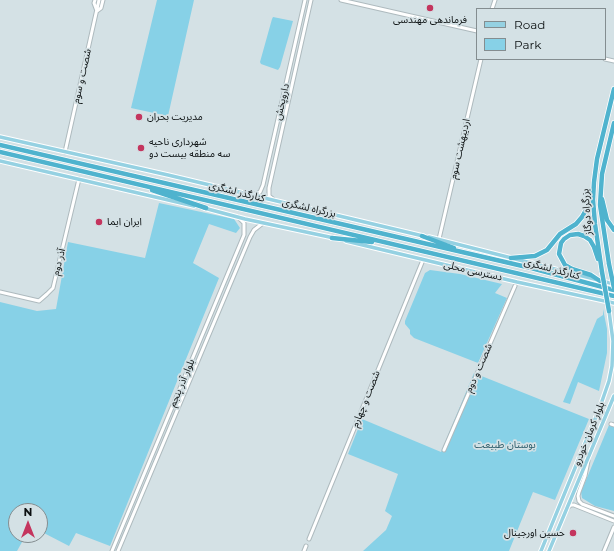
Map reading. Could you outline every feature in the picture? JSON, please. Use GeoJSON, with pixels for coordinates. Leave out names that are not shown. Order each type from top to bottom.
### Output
{"type":"FeatureCollection","features":[{"type":"Feature","properties":{"kind":"highway","name":"بزرگراه دوگاز"},"geometry":{"type":"LineString","coordinates":[[608,311],[595,224],[593,200],[594,182],[599,153],[614,89]]}},
{"type":"Feature","properties":{"kind":"highway","name":"بزرگراه دوگاز"},"geometry":{"type":"LineString","coordinates":[[614,123],[602,174],[600,205],[614,289]]}},
{"type":"Feature","properties":{"kind":"highway","name":"بزرگراه لشگری"},"geometry":{"type":"LineString","coordinates":[[0,145],[614,289]]}},
{"type":"Feature","properties":{"kind":"highway","name":"بزرگراه لشگری"},"geometry":{"type":"LineString","coordinates":[[0,152],[614,296]]}},
{"type":"Feature","properties":{"kind":"highway"},"geometry":{"type":"LineString","coordinates":[[511,258],[535,256],[547,250],[560,234],[576,224],[588,208],[594,182]]}},
{"type":"Feature","properties":{"kind":"highway"},"geometry":{"type":"LineString","coordinates":[[135,184],[206,208]]}},
{"type":"Feature","properties":{"kind":"highway"},"geometry":{"type":"LineString","coordinates":[[601,190],[606,216],[614,230]]}},
{"type":"Feature","properties":{"kind":"highway"},"geometry":{"type":"LineString","coordinates":[[600,281],[591,275],[572,269],[565,265],[559,254],[561,243],[564,239],[570,235],[578,234],[590,240],[594,247],[602,272]]}},
{"type":"Feature","properties":{"kind":"highway"},"geometry":{"type":"LineString","coordinates":[[422,236],[473,255]]}},
{"type":"Feature","properties":{"kind":"highway"},"geometry":{"type":"LineString","coordinates":[[332,238],[396,245]]}},
{"type":"Feature","properties":{"kind":"main road","name":"کنارگذر لشگری"},"geometry":{"type":"LineString","coordinates":[[0,137],[439,239],[614,284]]}},
{"type":"Feature","properties":{"kind":"main road"},"geometry":{"type":"LineString","coordinates":[[0,161],[332,238]]}},
{"type":"Feature","properties":{"kind":"main road","name":"دسترسی محلی"},"geometry":{"type":"LineString","coordinates":[[332,238],[614,303]]}},
{"type":"Feature","properties":{"kind":"main road","name":"بلوار کرمان خودرو"},"geometry":{"type":"LineString","coordinates":[[541,551],[600,407],[609,381],[612,366],[613,341],[608,311]]}},
{"type":"Feature","properties":{"kind":"main road","name":"بلوار کرمان خودرو"},"geometry":{"type":"LineString","coordinates":[[549,551],[614,399]]}},
{"type":"Feature","properties":{"kind":"street"},"geometry":{"type":"LineString","coordinates":[[95,0],[94,3],[97,10],[101,8],[103,0]]}},
{"type":"Feature","properties":{"kind":"street","name":"شصت و سوم"},"geometry":{"type":"LineString","coordinates":[[65,152],[99,0]]}},
{"type":"Feature","properties":{"kind":"street","name":"داروپخش"},"geometry":{"type":"LineString","coordinates":[[263,185],[305,0]]}},
{"type":"Feature","properties":{"kind":"street","name":"داروپخش"},"geometry":{"type":"LineString","coordinates":[[268,188],[311,0]]}},
{"type":"Feature","properties":{"kind":"street"},"geometry":{"type":"LineString","coordinates":[[341,0],[476,31]]}},
{"type":"Feature","properties":{"kind":"street","name":"اردیبهشت سوم"},"geometry":{"type":"LineString","coordinates":[[439,239],[481,60]]}},
{"type":"Feature","properties":{"kind":"street","name":"آذر دوم"},"geometry":{"type":"LineString","coordinates":[[0,292],[39,301],[52,288],[79,179]]}},
{"type":"Feature","properties":{"kind":"street"},"geometry":{"type":"LineString","coordinates":[[249,195],[258,193],[263,185],[264,188],[268,188],[269,196],[276,201]]}},
{"type":"Feature","properties":{"kind":"street","name":"بلوار آذر پنجم"},"geometry":{"type":"LineString","coordinates":[[112,551],[244,235],[244,223],[238,217]]}},
{"type":"Feature","properties":{"kind":"street","name":"بلوار آذر پنجم"},"geometry":{"type":"LineString","coordinates":[[118,551],[250,237],[254,230],[263,223]]}},
{"type":"Feature","properties":{"kind":"street","name":"شصت و چهارم"},"geometry":{"type":"LineString","coordinates":[[308,539],[423,260]]}},
{"type":"Feature","properties":{"kind":"street","name":"شصت و دوم"},"geometry":{"type":"LineString","coordinates":[[444,450],[515,286]]}},
{"type":"Feature","properties":{"kind":"street"},"geometry":{"type":"LineString","coordinates":[[589,458],[578,496],[579,501],[582,504],[614,516]]}},
{"type":"Feature","properties":{"kind":"street"},"geometry":{"type":"LineString","coordinates":[[566,509],[571,505],[574,505],[614,521]]}},
{"type":"Feature","properties":{"kind":"street"},"geometry":{"type":"LineString","coordinates":[[123,525],[127,528]]}},
{"type":"Feature","properties":{"kind":"street"},"geometry":{"type":"LineString","coordinates":[[604,551],[614,527]]}},
{"type":"Feature","properties":{"kind":"street"},"geometry":{"type":"LineString","coordinates":[[304,551],[306,546]]}},
{"type":"Feature","properties":{"kind":"green space"},"geometry":{"type":"Polygon","coordinates":[[[157,0],[194,0],[168,116],[131,108],[157,0]]]}},
{"type":"Feature","properties":{"kind":"green space"},"geometry":{"type":"Polygon","coordinates":[[[273,17],[293,21],[278,70],[261,64],[260,62],[273,17]]]}},
{"type":"Feature","properties":{"kind":"green space"},"geometry":{"type":"Polygon","coordinates":[[[159,203],[234,219],[240,228],[236,233],[209,224],[193,263],[219,278],[110,546],[76,533],[69,546],[48,535],[48,503],[8,503],[8,543],[22,543],[17,551],[0,551],[0,302],[37,311],[56,309],[68,242],[145,258],[159,203]]]}},
{"type":"Feature","properties":{"kind":"green space"},"geometry":{"type":"Polygon","coordinates":[[[430,270],[460,274],[502,284],[495,293],[507,298],[478,363],[414,338],[410,334],[410,330],[405,324],[405,321],[425,273],[430,270]]]}},
{"type":"Feature","properties":{"kind":"green space"},"geometry":{"type":"Polygon","coordinates":[[[603,309],[607,329],[607,353],[599,391],[578,382],[570,404],[563,402],[597,319],[603,315],[603,309]]]}},
{"type":"Feature","properties":{"kind":"green space","name":"بوستان طبیعت"},"geometry":{"type":"Polygon","coordinates":[[[474,373],[589,419],[555,500],[533,492],[509,551],[363,551],[386,530],[392,516],[385,511],[398,474],[348,454],[362,419],[441,452],[474,373]]]}},
{"type":"Feature","properties":{"kind":"green space"},"geometry":{"type":"Polygon","coordinates":[[[609,425],[614,427],[614,511],[595,506],[582,498],[581,492],[609,425]]]}},
{"type":"Feature","properties":{"kind":"place","name":"فرماندهی مهندسی"},"geometry":{"type":"Point","coordinates":[430,8]}},
{"type":"Feature","properties":{"kind":"place","name":"مدیریت بحران"},"geometry":{"type":"Point","coordinates":[139,117]}},
{"type":"Feature","properties":{"kind":"place","name":"شهرداری ناحیه سه منطقه بیست دو"},"geometry":{"type":"Point","coordinates":[141,148]}},
{"type":"Feature","properties":{"kind":"place","name":"ایران ایما"},"geometry":{"type":"Point","coordinates":[99,222]}},
{"type":"Feature","properties":{"kind":"place","name":"حسین اورجینال"},"geometry":{"type":"Point","coordinates":[573,533]}}]}
